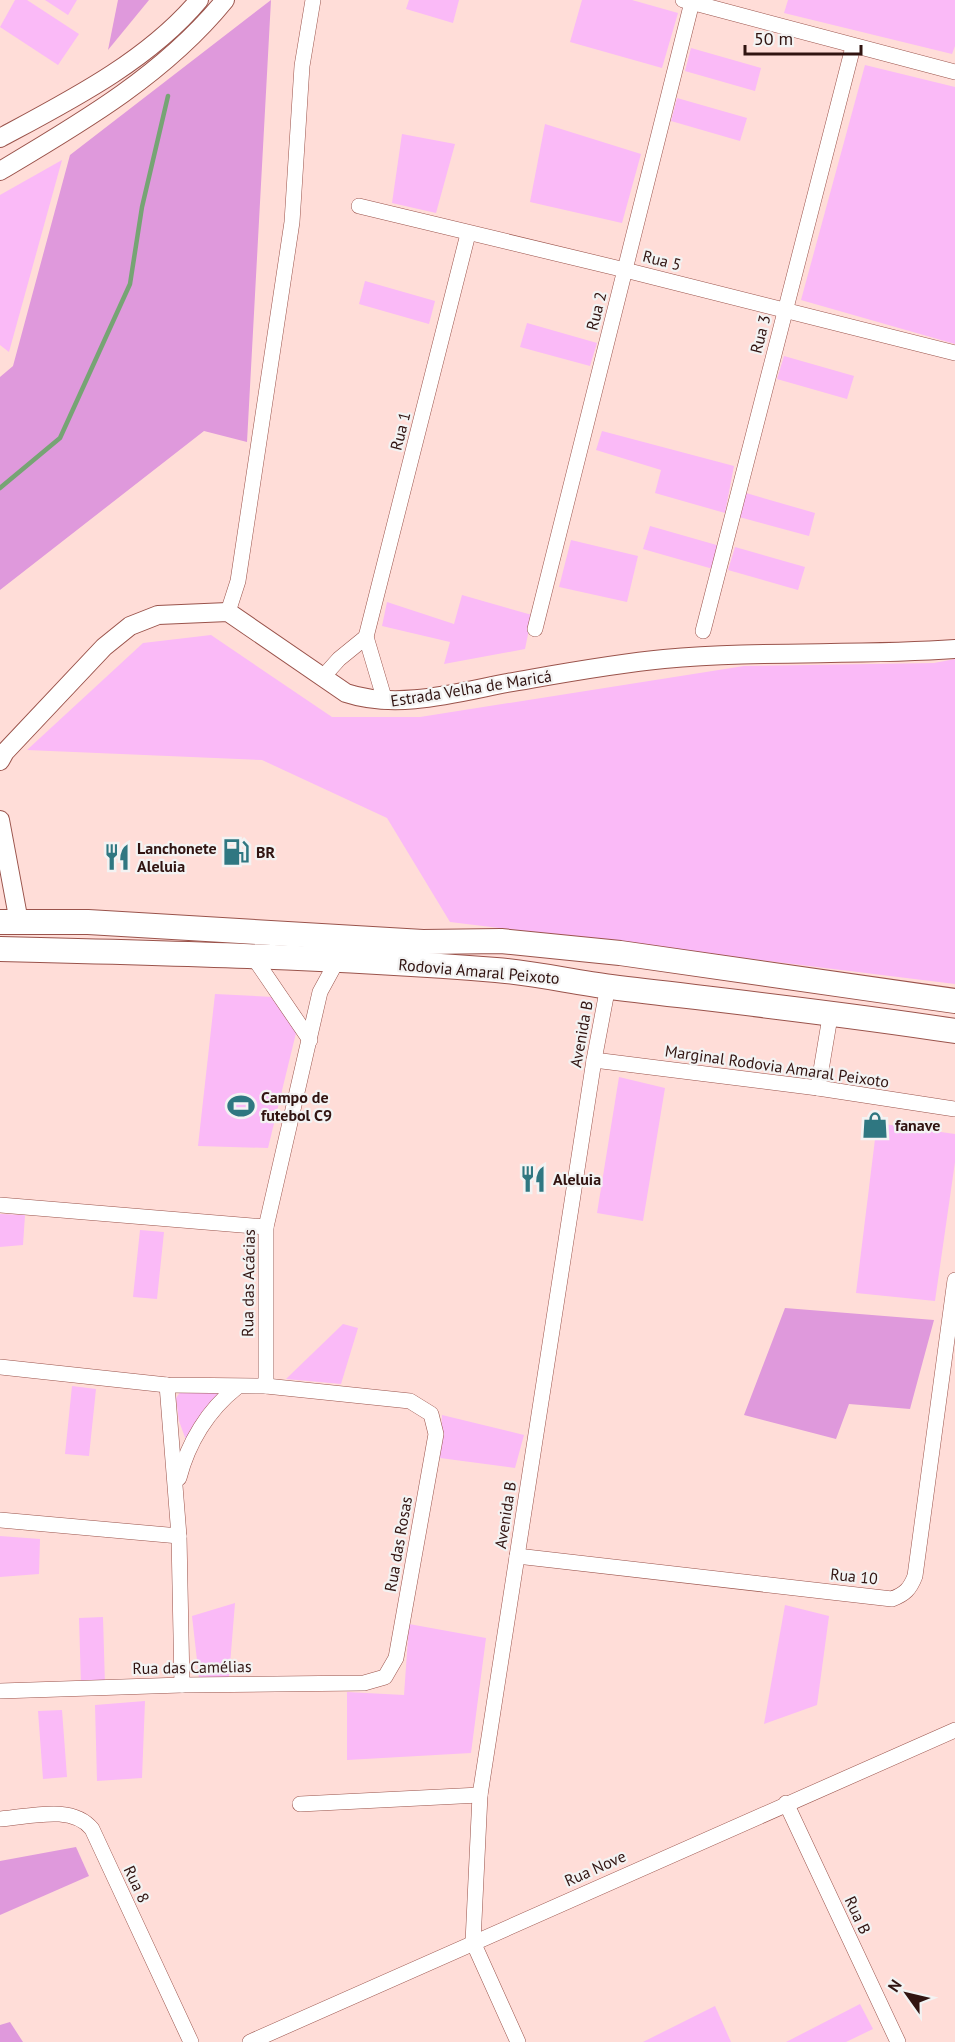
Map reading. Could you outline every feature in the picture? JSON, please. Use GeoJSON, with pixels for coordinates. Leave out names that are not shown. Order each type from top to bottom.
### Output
{"type":"FeatureCollection","features":[{"type":"Feature","properties":{"kind":"highway","name":"Rodovia Amaral Peixoto"},"geometry":{"type":"LineString","coordinates":[[10,922],[88,922],[423,942],[501,941],[620,953],[955,1001]]}},
{"type":"Feature","properties":{"kind":"highway","name":"Rodovia Amaral Peixoto"},"geometry":{"type":"LineString","coordinates":[[0,949],[252,955],[532,974],[608,986],[831,1011],[955,1030]]}},
{"type":"Feature","properties":{"kind":"street"},"geometry":{"type":"LineString","coordinates":[[0,138],[140,54],[186,16],[199,0]]}},
{"type":"Feature","properties":{"kind":"street"},"geometry":{"type":"LineString","coordinates":[[0,171],[94,113],[148,74],[199,31],[225,0]]}},
{"type":"Feature","properties":{"kind":"street"},"geometry":{"type":"LineString","coordinates":[[0,761],[5,752],[104,647],[130,626],[158,615],[228,612],[238,581],[292,222],[302,66],[313,0]]}},
{"type":"Feature","properties":{"kind":"street"},"geometry":{"type":"LineString","coordinates":[[687,1],[955,72]]}},
{"type":"Feature","properties":{"kind":"street","name":"Rua 2"},"geometry":{"type":"LineString","coordinates":[[535,629],[625,270],[687,1]]}},
{"type":"Feature","properties":{"kind":"street"},"geometry":{"type":"LineString","coordinates":[[186,16],[199,31]]}},
{"type":"Feature","properties":{"kind":"street","name":"Rua 3"},"geometry":{"type":"LineString","coordinates":[[703,631],[854,47]]}},
{"type":"Feature","properties":{"kind":"street","name":"Rua 5"},"geometry":{"type":"LineString","coordinates":[[359,206],[955,353]]}},
{"type":"Feature","properties":{"kind":"street","name":"Rua 1"},"geometry":{"type":"LineString","coordinates":[[366,637],[468,234]]}},
{"type":"Feature","properties":{"kind":"street","name":"Estrada Velha de Maricá"},"geometry":{"type":"LineString","coordinates":[[228,612],[346,693],[367,700],[385,701],[445,694],[608,666],[666,659],[955,649]]}},
{"type":"Feature","properties":{"kind":"street"},"geometry":{"type":"LineString","coordinates":[[322,678],[339,659],[366,637],[385,701]]}},
{"type":"Feature","properties":{"kind":"street"},"geometry":{"type":"LineString","coordinates":[[0,820],[10,922]]}},
{"type":"Feature","properties":{"kind":"street"},"geometry":{"type":"LineString","coordinates":[[252,955],[310,1040]]}},
{"type":"Feature","properties":{"kind":"street","name":"Rua das Acácias"},"geometry":{"type":"LineString","coordinates":[[266,1386],[266,1227],[320,992],[338,960]]}},
{"type":"Feature","properties":{"kind":"street","name":"Avenida B"},"geometry":{"type":"LineString","coordinates":[[518,2042],[473,1941],[480,1795],[594,1060],[608,986]]}},
{"type":"Feature","properties":{"kind":"street"},"geometry":{"type":"LineString","coordinates":[[818,1088],[831,1011]]}},
{"type":"Feature","properties":{"kind":"street","name":"Marginal Rodovia Amaral Peixoto"},"geometry":{"type":"LineString","coordinates":[[594,1060],[818,1088],[955,1109]]}},
{"type":"Feature","properties":{"kind":"street"},"geometry":{"type":"LineString","coordinates":[[0,1205],[266,1227]]}},
{"type":"Feature","properties":{"kind":"street","name":"Rua 10"},"geometry":{"type":"LineString","coordinates":[[517,1556],[892,1599],[902,1595],[910,1589],[915,1576],[955,1280]]}},
{"type":"Feature","properties":{"kind":"street"},"geometry":{"type":"LineString","coordinates":[[0,1367],[167,1385],[236,1388],[266,1386]]}},
{"type":"Feature","properties":{"kind":"street"},"geometry":{"type":"LineString","coordinates":[[167,1385],[180,1536],[182,1685]]}},
{"type":"Feature","properties":{"kind":"street","name":"Rua das Rosas"},"geometry":{"type":"LineString","coordinates":[[266,1386],[410,1401],[431,1414],[436,1434],[396,1658],[385,1677]]}},
{"type":"Feature","properties":{"kind":"street"},"geometry":{"type":"LineString","coordinates":[[177,1487],[184,1460],[196,1434],[219,1404],[236,1388]]}},
{"type":"Feature","properties":{"kind":"street"},"geometry":{"type":"LineString","coordinates":[[0,1520],[180,1536]]}},
{"type":"Feature","properties":{"kind":"street","name":"Rua das Camélias"},"geometry":{"type":"LineString","coordinates":[[0,1692],[182,1685],[364,1683],[385,1677]]}},
{"type":"Feature","properties":{"kind":"street","name":"Rua Nove"},"geometry":{"type":"LineString","coordinates":[[250,2042],[473,1941],[955,1730]]}},
{"type":"Feature","properties":{"kind":"street"},"geometry":{"type":"LineString","coordinates":[[300,1804],[480,1795]]}},
{"type":"Feature","properties":{"kind":"street","name":"Rua B"},"geometry":{"type":"LineString","coordinates":[[786,1803],[898,2042]]}},
{"type":"Feature","properties":{"kind":"street","name":"Rua 8"},"geometry":{"type":"LineString","coordinates":[[0,1819],[70,1814],[86,1822],[92,1829],[191,2042]]}},
{"type":"Feature","properties":{"kind":"shaded area"},"geometry":{"type":"Polygon","coordinates":[[[15,0],[27,0],[79,34],[58,65],[0,27],[15,0]]]}},
{"type":"Feature","properties":{"kind":"shaded area"},"geometry":{"type":"Polygon","coordinates":[[[45,0],[77,0],[68,15],[45,0]]]}},
{"type":"Feature","properties":{"kind":"shaded area"},"geometry":{"type":"Polygon","coordinates":[[[118,0],[149,0],[108,50],[118,0]]]}},
{"type":"Feature","properties":{"kind":"shaded area"},"geometry":{"type":"Polygon","coordinates":[[[271,0],[247,442],[204,431],[0,590],[0,377],[13,366],[70,155],[271,0]]]}},
{"type":"Feature","properties":{"kind":"shaded area"},"geometry":{"type":"Polygon","coordinates":[[[409,0],[459,0],[453,23],[406,9],[409,0]]]}},
{"type":"Feature","properties":{"kind":"shaded area"},"geometry":{"type":"Polygon","coordinates":[[[582,0],[632,0],[678,13],[662,68],[570,42],[582,0]]]}},
{"type":"Feature","properties":{"kind":"shaded area"},"geometry":{"type":"Polygon","coordinates":[[[788,0],[955,0],[955,46],[952,54],[784,13],[788,0]]]}},
{"type":"Feature","properties":{"kind":"shaded area"},"geometry":{"type":"Polygon","coordinates":[[[691,48],[761,68],[755,91],[685,71],[691,48]]]}},
{"type":"Feature","properties":{"kind":"shaded area"},"geometry":{"type":"Polygon","coordinates":[[[865,65],[955,87],[955,344],[801,300],[865,65]]]}},
{"type":"Feature","properties":{"kind":"shaded area"},"geometry":{"type":"Polygon","coordinates":[[[677,98],[747,118],[740,141],[671,121],[677,98]]]}},
{"type":"Feature","properties":{"kind":"shaded area"},"geometry":{"type":"Polygon","coordinates":[[[545,124],[641,154],[622,223],[530,202],[545,124]]]}},
{"type":"Feature","properties":{"kind":"shaded area"},"geometry":{"type":"Polygon","coordinates":[[[402,134],[455,144],[436,213],[392,203],[402,134]]]}},
{"type":"Feature","properties":{"kind":"shaded area"},"geometry":{"type":"Polygon","coordinates":[[[62,160],[9,352],[0,345],[0,195],[62,160]]]}},
{"type":"Feature","properties":{"kind":"shaded area"},"geometry":{"type":"Polygon","coordinates":[[[365,281],[435,301],[429,324],[359,304],[365,281]]]}},
{"type":"Feature","properties":{"kind":"shaded area"},"geometry":{"type":"Polygon","coordinates":[[[527,323],[597,343],[590,366],[520,347],[527,323]]]}},
{"type":"Feature","properties":{"kind":"shaded area"},"geometry":{"type":"Polygon","coordinates":[[[784,356],[854,376],[847,399],[777,379],[784,356]]]}},
{"type":"Feature","properties":{"kind":"shaded area"},"geometry":{"type":"Polygon","coordinates":[[[602,431],[734,466],[725,513],[655,493],[661,470],[596,450],[602,431]]]}},
{"type":"Feature","properties":{"kind":"shaded area"},"geometry":{"type":"Polygon","coordinates":[[[746,493],[815,513],[809,536],[739,517],[746,493]]]}},
{"type":"Feature","properties":{"kind":"shaded area"},"geometry":{"type":"Polygon","coordinates":[[[650,526],[720,546],[713,569],[643,549],[650,526]]]}},
{"type":"Feature","properties":{"kind":"shaded area"},"geometry":{"type":"Polygon","coordinates":[[[571,540],[638,556],[627,602],[559,587],[571,540]]]}},
{"type":"Feature","properties":{"kind":"shaded area"},"geometry":{"type":"Polygon","coordinates":[[[735,547],[805,567],[798,590],[728,570],[735,547]]]}},
{"type":"Feature","properties":{"kind":"shaded area"},"geometry":{"type":"Polygon","coordinates":[[[462,595],[532,615],[525,649],[444,664],[450,642],[382,626],[387,602],[454,624],[462,595]]]}},
{"type":"Feature","properties":{"kind":"shaded area"},"geometry":{"type":"Polygon","coordinates":[[[211,635],[332,717],[420,717],[744,666],[934,663],[955,659],[955,984],[450,922],[387,818],[262,760],[27,750],[143,643],[211,635]]]}},
{"type":"Feature","properties":{"kind":"shaded area","name":"Campo de futebol C9"},"geometry":{"type":"Polygon","coordinates":[[[215,994],[273,997],[296,1033],[268,1148],[198,1146],[215,994]]]}},
{"type":"Feature","properties":{"kind":"shaded area"},"geometry":{"type":"Polygon","coordinates":[[[619,1077],[665,1088],[643,1221],[597,1213],[619,1077]]]}},
{"type":"Feature","properties":{"kind":"shaded area"},"geometry":{"type":"Polygon","coordinates":[[[877,1123],[955,1134],[955,1162],[935,1301],[856,1293],[877,1123]]]}},
{"type":"Feature","properties":{"kind":"shaded area"},"geometry":{"type":"Polygon","coordinates":[[[0,1214],[25,1215],[23,1245],[0,1247],[0,1214]]]}},
{"type":"Feature","properties":{"kind":"shaded area"},"geometry":{"type":"Polygon","coordinates":[[[140,1230],[164,1232],[157,1299],[133,1297],[140,1230]]]}},
{"type":"Feature","properties":{"kind":"shaded area"},"geometry":{"type":"Polygon","coordinates":[[[785,1308],[934,1320],[910,1409],[849,1404],[836,1439],[744,1415],[785,1308]]]}},
{"type":"Feature","properties":{"kind":"shaded area"},"geometry":{"type":"Polygon","coordinates":[[[343,1324],[358,1328],[341,1384],[286,1379],[343,1324]]]}},
{"type":"Feature","properties":{"kind":"shaded area"},"geometry":{"type":"Polygon","coordinates":[[[72,1386],[96,1389],[89,1456],[65,1454],[72,1386]]]}},
{"type":"Feature","properties":{"kind":"shaded area"},"geometry":{"type":"Polygon","coordinates":[[[197,1389],[219,1393],[187,1443],[179,1421],[176,1398],[181,1391],[197,1389]]]}},
{"type":"Feature","properties":{"kind":"shaded area"},"geometry":{"type":"Polygon","coordinates":[[[442,1415],[524,1435],[515,1468],[440,1458],[442,1415]]]}},
{"type":"Feature","properties":{"kind":"shaded area"},"geometry":{"type":"Polygon","coordinates":[[[0,1536],[40,1539],[39,1574],[0,1577],[0,1536]]]}},
{"type":"Feature","properties":{"kind":"shaded area"},"geometry":{"type":"Polygon","coordinates":[[[235,1603],[229,1677],[199,1678],[192,1616],[235,1603]]]}},
{"type":"Feature","properties":{"kind":"shaded area"},"geometry":{"type":"Polygon","coordinates":[[[785,1605],[829,1616],[817,1705],[764,1724],[785,1605]]]}},
{"type":"Feature","properties":{"kind":"shaded area"},"geometry":{"type":"Polygon","coordinates":[[[103,1617],[105,1685],[81,1685],[79,1618],[103,1617]]]}},
{"type":"Feature","properties":{"kind":"shaded area"},"geometry":{"type":"Polygon","coordinates":[[[409,1624],[486,1638],[471,1753],[347,1760],[347,1692],[404,1695],[409,1624]]]}},
{"type":"Feature","properties":{"kind":"shaded area"},"geometry":{"type":"Polygon","coordinates":[[[145,1701],[142,1778],[97,1781],[95,1705],[145,1701]]]}},
{"type":"Feature","properties":{"kind":"shaded area"},"geometry":{"type":"Polygon","coordinates":[[[62,1710],[67,1777],[43,1779],[38,1711],[62,1710]]]}},
{"type":"Feature","properties":{"kind":"shaded area"},"geometry":{"type":"Polygon","coordinates":[[[76,1847],[89,1876],[0,1915],[0,1861],[76,1847]]]}},
{"type":"Feature","properties":{"kind":"shaded area"},"geometry":{"type":"Polygon","coordinates":[[[860,2004],[873,2029],[846,2042],[786,2042],[860,2004]]]}},
{"type":"Feature","properties":{"kind":"shaded area"},"geometry":{"type":"Polygon","coordinates":[[[715,2006],[731,2042],[643,2042],[715,2006]]]}},
{"type":"Feature","properties":{"kind":"shaded area"},"geometry":{"type":"Polygon","coordinates":[[[10,2022],[23,2042],[0,2042],[0,2025],[10,2022]]]}},
{"type":"Feature","properties":{"kind":"waterway"},"geometry":{"type":"LineString","coordinates":[[0,488],[60,438],[130,284],[142,207],[168,96]]}},
{"type":"Feature","properties":{"kind":"place","name":"BR"},"geometry":{"type":"Point","coordinates":[236,852]}},
{"type":"Feature","properties":{"kind":"place","name":"Lanchonete Aleluia"},"geometry":{"type":"Point","coordinates":[117,857]}},
{"type":"Feature","properties":{"kind":"place","name":"Campo de futebol C9"},"geometry":{"type":"Point","coordinates":[241,1106]}},
{"type":"Feature","properties":{"kind":"place","name":"fanave"},"geometry":{"type":"Point","coordinates":[875,1125]}},
{"type":"Feature","properties":{"kind":"place","name":"Aleluia"},"geometry":{"type":"Point","coordinates":[533,1179]}}]}
